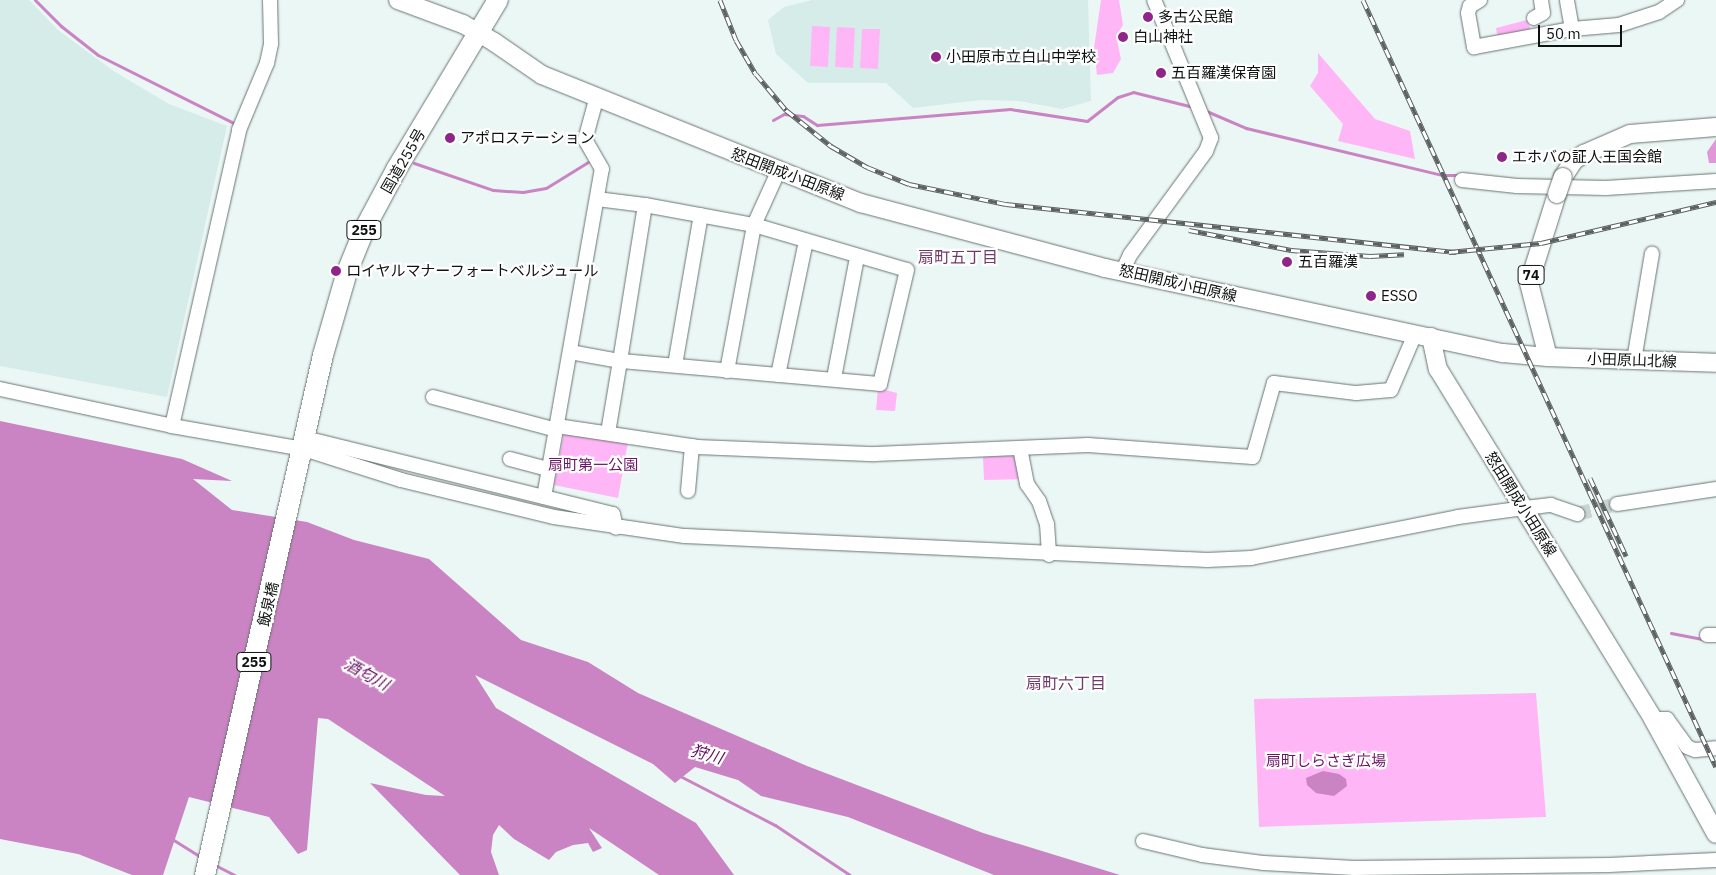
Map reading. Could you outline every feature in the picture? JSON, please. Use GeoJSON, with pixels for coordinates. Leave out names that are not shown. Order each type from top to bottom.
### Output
{"type":"FeatureCollection","features":[{"type":"Feature","properties":{"kind":"highway","name":"国道255号"},"geometry":{"type":"LineString","coordinates":[[304,443],[323,355],[347,272],[365,228],[397,168],[480,33],[498,0]]}},
{"type":"Feature","properties":{"kind":"highway","name":"飯泉橋"},"geometry":{"type":"LineString","coordinates":[[205,875],[304,443]]}},
{"type":"Feature","properties":{"kind":"main road","name":"怒田開成小田原線"},"geometry":{"type":"LineString","coordinates":[[398,0],[480,33],[542,75],[778,172],[861,203],[1123,270],[1423,336],[1438,369],[1654,719],[1716,834]]}},
{"type":"Feature","properties":{"kind":"main road","name":"74"},"geometry":{"type":"LineString","coordinates":[[1548,358],[1529,284],[1563,177],[1574,160],[1630,134],[1716,128]]}},
{"type":"Feature","properties":{"kind":"main road","name":"小田原山北線"},"geometry":{"type":"LineString","coordinates":[[1423,336],[1503,353],[1548,358],[1716,363]]}},
{"type":"Feature","properties":{"kind":"street"},"geometry":{"type":"LineString","coordinates":[[172,426],[239,130],[267,63],[271,44],[270,0]]}},
{"type":"Feature","properties":{"kind":"street"},"geometry":{"type":"LineString","coordinates":[[1123,270],[1130,255],[1208,146],[1210,134],[1154,0]]}},
{"type":"Feature","properties":{"kind":"street"},"geometry":{"type":"LineString","coordinates":[[1480,0],[1470,6],[1468,13],[1474,47],[1572,29],[1619,26],[1659,12],[1677,0]]}},
{"type":"Feature","properties":{"kind":"street"},"geometry":{"type":"LineString","coordinates":[[1534,18],[1543,13],[1541,0]]}},
{"type":"Feature","properties":{"kind":"street"},"geometry":{"type":"LineString","coordinates":[[1567,0],[1572,29]]}},
{"type":"Feature","properties":{"kind":"street"},"geometry":{"type":"LineString","coordinates":[[544,497],[602,169],[585,140],[597,96]]}},
{"type":"Feature","properties":{"kind":"street"},"geometry":{"type":"LineString","coordinates":[[728,370],[754,225],[778,172]]}},
{"type":"Feature","properties":{"kind":"street"},"geometry":{"type":"LineString","coordinates":[[1462,180],[1517,186],[1606,188],[1716,181]]}},
{"type":"Feature","properties":{"kind":"street"},"geometry":{"type":"LineString","coordinates":[[570,352],[620,361],[834,378],[880,384],[906,270],[893,263],[857,257],[754,225],[597,198]]}},
{"type":"Feature","properties":{"kind":"street"},"geometry":{"type":"LineString","coordinates":[[608,433],[645,205]]}},
{"type":"Feature","properties":{"kind":"street"},"geometry":{"type":"LineString","coordinates":[[675,365],[701,215]]}},
{"type":"Feature","properties":{"kind":"street"},"geometry":{"type":"LineString","coordinates":[[778,375],[806,241]]}},
{"type":"Feature","properties":{"kind":"street"},"geometry":{"type":"LineString","coordinates":[[1634,360],[1652,254]]}},
{"type":"Feature","properties":{"kind":"street"},"geometry":{"type":"LineString","coordinates":[[834,378],[857,257]]}},
{"type":"Feature","properties":{"kind":"street"},"geometry":{"type":"LineString","coordinates":[[433,397],[557,428],[608,433],[692,446],[874,454],[1088,445],[1253,457],[1274,383],[1356,393],[1391,390],[1423,336]]}},
{"type":"Feature","properties":{"kind":"street"},"geometry":{"type":"LineString","coordinates":[[0,389],[172,426],[304,443],[544,497],[613,514],[616,528]]}},
{"type":"Feature","properties":{"kind":"street"},"geometry":{"type":"LineString","coordinates":[[304,443],[401,480],[554,517],[616,528],[685,536],[1049,555],[1207,560],[1251,558],[1458,517],[1525,508],[1551,505],[1577,514]]}},
{"type":"Feature","properties":{"kind":"street"},"geometry":{"type":"LineString","coordinates":[[688,491],[692,446]]}},
{"type":"Feature","properties":{"kind":"street"},"geometry":{"type":"LineString","coordinates":[[1020,448],[1027,484],[1039,501],[1047,524],[1049,555]]}},
{"type":"Feature","properties":{"kind":"street"},"geometry":{"type":"LineString","coordinates":[[510,459],[548,469]]}},
{"type":"Feature","properties":{"kind":"street"},"geometry":{"type":"LineString","coordinates":[[1617,504],[1716,489]]}},
{"type":"Feature","properties":{"kind":"street"},"geometry":{"type":"LineString","coordinates":[[1654,719],[1667,719],[1687,747],[1695,750],[1716,748]]}},
{"type":"Feature","properties":{"kind":"street"},"geometry":{"type":"LineString","coordinates":[[1143,841],[1202,855],[1264,863],[1354,868],[1608,865],[1716,860]]}},
{"type":"Feature","properties":{"kind":"shaded area"},"geometry":{"type":"Polygon","coordinates":[[[0,0],[29,0],[58,30],[115,72],[169,104],[227,126],[167,397],[0,366],[0,0]]]}},
{"type":"Feature","properties":{"kind":"shaded area","name":"小田原市立白山中学校"},"geometry":{"type":"Polygon","coordinates":[[[812,0],[1088,0],[1091,101],[1062,109],[1019,101],[981,100],[913,108],[886,83],[808,83],[776,54],[768,20],[784,7],[812,0]]]}},
{"type":"Feature","properties":{"kind":"shaded area"},"geometry":{"type":"Polygon","coordinates":[[[1716,139],[1716,163],[1709,163],[1707,152],[1716,139]]]}},
{"type":"Feature","properties":{"kind":"green space"},"geometry":{"type":"Polygon","coordinates":[[[1101,0],[1119,0],[1123,25],[1116,36],[1121,59],[1113,73],[1097,75],[1094,48],[1101,0]]]}},
{"type":"Feature","properties":{"kind":"green space"},"geometry":{"type":"Polygon","coordinates":[[[1527,20],[1531,31],[1498,39],[1496,28],[1527,20]]]}},
{"type":"Feature","properties":{"kind":"green space"},"geometry":{"type":"Polygon","coordinates":[[[812,26],[830,27],[828,67],[810,66],[812,26]]]}},
{"type":"Feature","properties":{"kind":"green space"},"geometry":{"type":"Polygon","coordinates":[[[837,27],[855,28],[853,68],[835,67],[837,27]]]}},
{"type":"Feature","properties":{"kind":"green space"},"geometry":{"type":"Polygon","coordinates":[[[862,29],[880,29],[878,69],[860,68],[862,29]]]}},
{"type":"Feature","properties":{"kind":"green space"},"geometry":{"type":"Polygon","coordinates":[[[1318,53],[1375,119],[1410,131],[1415,159],[1338,141],[1343,124],[1310,86],[1318,73],[1318,53]]]}},
{"type":"Feature","properties":{"kind":"green space"},"geometry":{"type":"Polygon","coordinates":[[[878,388],[897,393],[895,411],[876,410],[878,388]]]}},
{"type":"Feature","properties":{"kind":"green space","name":"扇町第一公園"},"geometry":{"type":"Polygon","coordinates":[[[564,433],[628,442],[618,498],[554,485],[564,433]]]}},
{"type":"Feature","properties":{"kind":"green space"},"geometry":{"type":"Polygon","coordinates":[[[1020,452],[1028,479],[984,480],[983,457],[1020,452]]]}},
{"type":"Feature","properties":{"kind":"green space","name":"扇町しらさぎ広場"},"geometry":{"type":"Polygon","coordinates":[[[1536,693],[1546,817],[1259,827],[1254,699],[1536,693]]]}},
{"type":"Feature","properties":{"kind":"water"},"geometry":{"type":"Polygon","coordinates":[[[0,421],[182,459],[232,481],[193,479],[232,510],[307,522],[354,540],[429,559],[521,640],[588,662],[638,693],[807,766],[983,833],[1120,875],[994,875],[848,817],[761,796],[738,780],[695,767],[675,783],[653,764],[475,675],[496,708],[696,823],[734,875],[659,875],[589,828],[602,848],[593,852],[588,843],[573,845],[556,852],[549,860],[514,839],[499,825],[493,835],[491,852],[499,875],[460,875],[370,783],[426,795],[445,796],[328,719],[318,718],[307,850],[298,854],[269,817],[189,797],[163,875],[132,875],[78,854],[0,839],[0,421]]]}},
{"type":"Feature","properties":{"kind":"water"},"geometry":{"type":"Polygon","coordinates":[[[1323,771],[1339,774],[1346,779],[1347,786],[1334,796],[1316,793],[1307,785],[1306,778],[1323,771]]]}},
{"type":"Feature","properties":{"kind":"waterway"},"geometry":{"type":"LineString","coordinates":[[35,0],[61,26],[98,55],[234,123]]}},
{"type":"Feature","properties":{"kind":"waterway"},"geometry":{"type":"LineString","coordinates":[[773,120],[784,114],[803,116],[817,125],[1010,109],[1087,121],[1118,97],[1133,92],[1193,107]]}},
{"type":"Feature","properties":{"kind":"waterway"},"geometry":{"type":"LineString","coordinates":[[1204,110],[1246,128],[1442,175],[1461,175]]}},
{"type":"Feature","properties":{"kind":"waterway"},"geometry":{"type":"LineString","coordinates":[[414,163],[493,190],[523,192],[546,188],[588,162]]}},
{"type":"Feature","properties":{"kind":"waterway"},"geometry":{"type":"LineString","coordinates":[[1671,633],[1703,639]]}},
{"type":"Feature","properties":{"kind":"waterway"},"geometry":{"type":"LineString","coordinates":[[680,776],[775,825],[850,875]]}},
{"type":"Feature","properties":{"kind":"waterway"},"geometry":{"type":"LineString","coordinates":[[172,839],[201,857]]}},
{"type":"Feature","properties":{"kind":"waterway"},"geometry":{"type":"LineString","coordinates":[[215,865],[235,875]]}},
{"type":"Feature","properties":{"kind":"tunnel"},"geometry":{"type":"LineString","coordinates":[[1577,514],[1617,504]]}},
{"type":"Feature","properties":{"kind":"railway"},"geometry":{"type":"LineString","coordinates":[[720,0],[736,40],[756,74],[786,110],[831,146],[867,167],[909,184],[1006,204],[1456,252]]}},
{"type":"Feature","properties":{"kind":"railway"},"geometry":{"type":"LineString","coordinates":[[1363,0],[1716,767]]}},
{"type":"Feature","properties":{"kind":"railway"},"geometry":{"type":"LineString","coordinates":[[1449,252],[1541,243],[1716,202]]}},
{"type":"Feature","properties":{"kind":"railway"},"geometry":{"type":"LineString","coordinates":[[1189,230],[1291,250],[1370,256],[1404,254]]}},
{"type":"Feature","properties":{"kind":"railway"},"geometry":{"type":"LineString","coordinates":[[1590,478],[1626,556]]}},
{"type":"Feature","properties":{"kind":"place","name":"多古公民館"},"geometry":{"type":"Point","coordinates":[1148,17]}},
{"type":"Feature","properties":{"kind":"place","name":"白山神社"},"geometry":{"type":"Point","coordinates":[1123,37]}},
{"type":"Feature","properties":{"kind":"place","name":"小田原市立白山中学校"},"geometry":{"type":"Point","coordinates":[936,57]}},
{"type":"Feature","properties":{"kind":"place","name":"五百羅漢保育園"},"geometry":{"type":"Point","coordinates":[1161,73]}},
{"type":"Feature","properties":{"kind":"place","name":"アポロステーション"},"geometry":{"type":"Point","coordinates":[450,138]}},
{"type":"Feature","properties":{"kind":"place","name":"エホバの証人王国会館"},"geometry":{"type":"Point","coordinates":[1502,157]}},
{"type":"Feature","properties":{"kind":"place","name":"五百羅漢"},"geometry":{"type":"Point","coordinates":[1287,262]}},
{"type":"Feature","properties":{"kind":"place","name":"ロイヤルマナーフォートベルジュール"},"geometry":{"type":"Point","coordinates":[336,271]}},
{"type":"Feature","properties":{"kind":"place","name":"ESSO"},"geometry":{"type":"Point","coordinates":[1371,296]}},
{"type":"Feature","properties":{"kind":"district","name":"扇町五丁目"},"geometry":{"type":"Point","coordinates":[958,257]}},
{"type":"Feature","properties":{"kind":"district","name":"扇町六丁目"},"geometry":{"type":"Point","coordinates":[1066,683]}},
{"type":"Feature","properties":{"kind":"water label","name":"酒匂川"},"geometry":{"type":"Point","coordinates":[367,674]}},
{"type":"Feature","properties":{"kind":"water label","name":"狩川"},"geometry":{"type":"Point","coordinates":[707,754]}}]}
